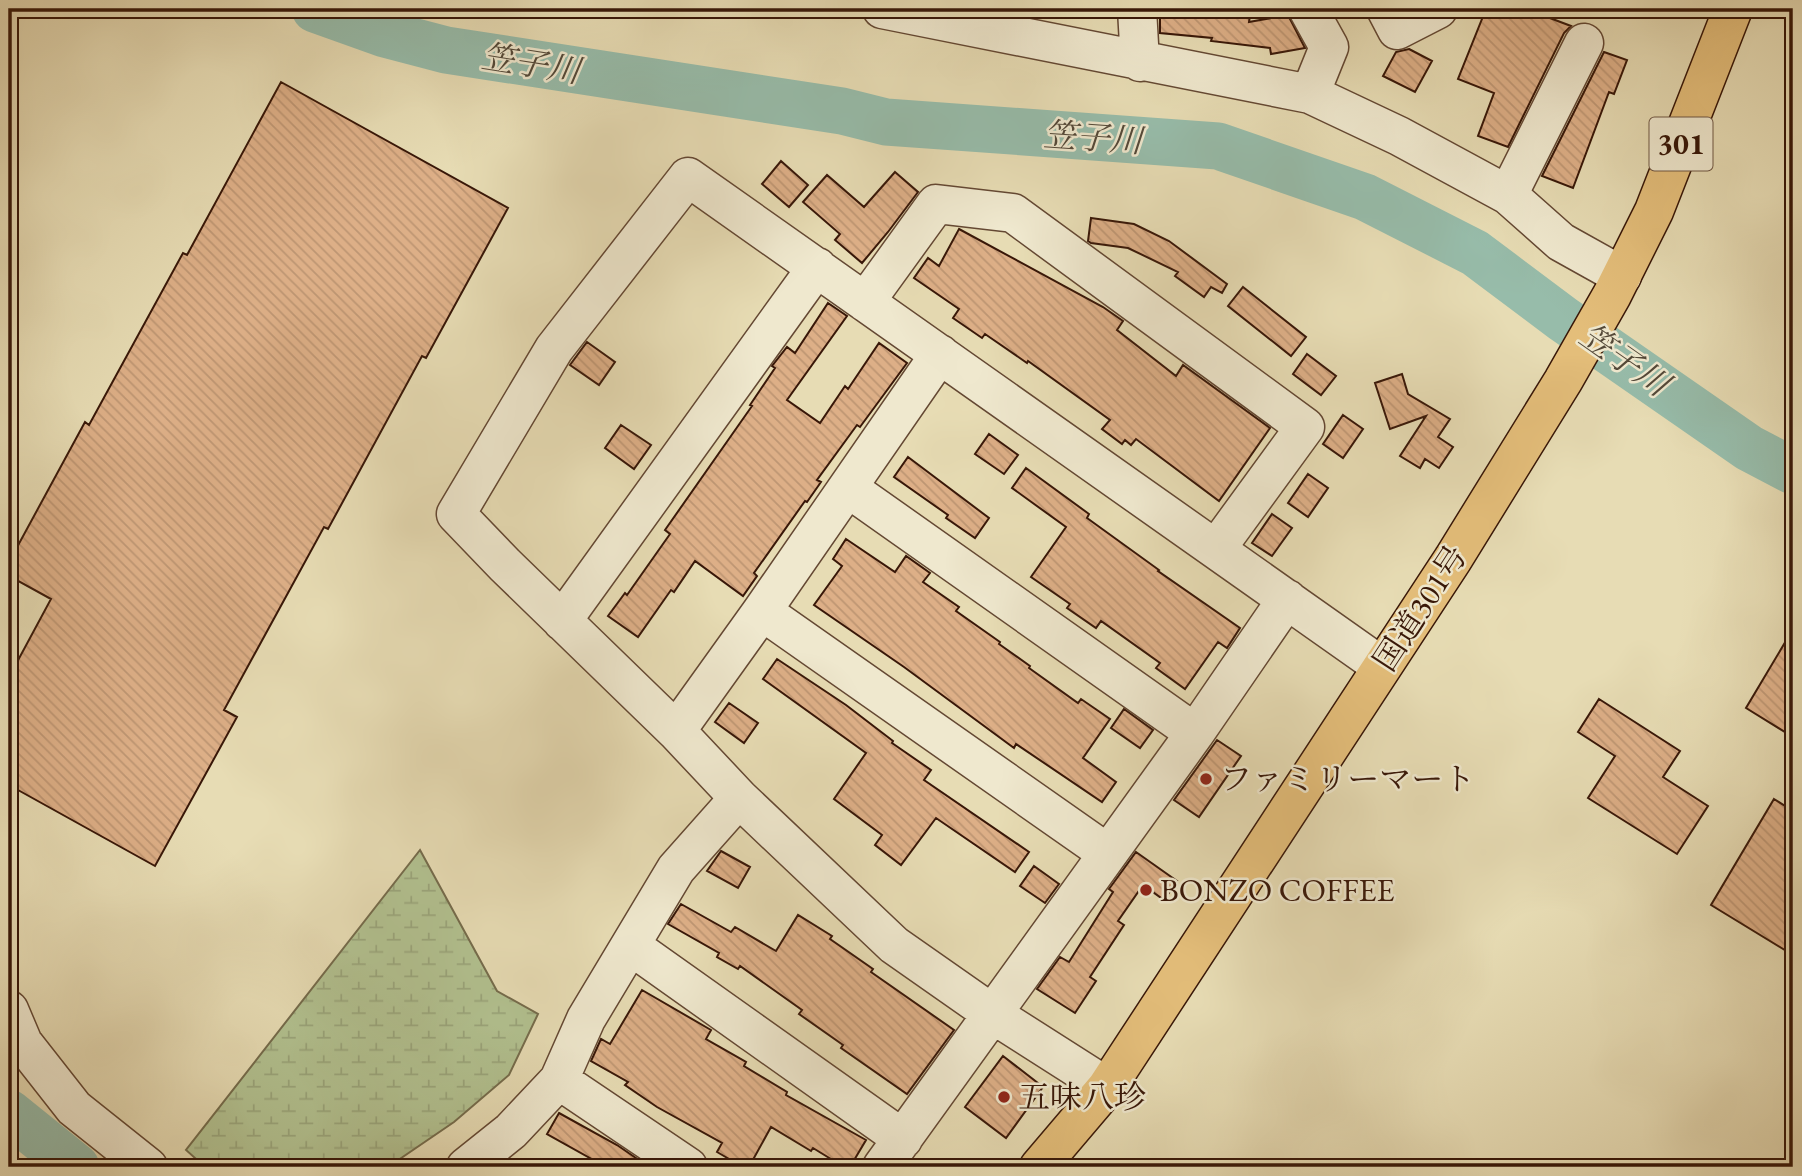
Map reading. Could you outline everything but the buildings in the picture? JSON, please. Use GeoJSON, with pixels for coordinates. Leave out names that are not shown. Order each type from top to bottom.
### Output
{"type":"FeatureCollection","features":[{"type":"Feature","properties":{"kind":"highway","name":"国道301号"},"geometry":{"type":"LineString","coordinates":[[1039,1167],[1107,1087],[1453,559],[1563,382],[1617,286],[1654,211],[1733,9]]}},
{"type":"Feature","properties":{"kind":"street"},"geometry":{"type":"LineString","coordinates":[[882,9],[1002,21],[1140,62],[1310,94],[1399,136],[1508,195],[1561,242],[1617,286]]}},
{"type":"Feature","properties":{"kind":"street"},"geometry":{"type":"LineString","coordinates":[[1137,9],[1140,62]]}},
{"type":"Feature","properties":{"kind":"street"},"geometry":{"type":"LineString","coordinates":[[1308,9],[1329,47],[1310,94]]}},
{"type":"Feature","properties":{"kind":"street"},"geometry":{"type":"LineString","coordinates":[[1386,9],[1397,30],[1438,9]]}},
{"type":"Feature","properties":{"kind":"street"},"geometry":{"type":"LineString","coordinates":[[1508,195],[1584,43]]}},
{"type":"Feature","properties":{"kind":"street"},"geometry":{"type":"LineString","coordinates":[[1107,1087],[994,1015],[894,945],[739,798],[456,513],[554,349],[688,177],[1381,666]]}},
{"type":"Feature","properties":{"kind":"street"},"geometry":{"type":"LineString","coordinates":[[865,302],[936,204],[1013,213],[1305,427],[1216,549]]}},
{"type":"Feature","properties":{"kind":"street"},"geometry":{"type":"LineString","coordinates":[[562,621],[817,268]]}},
{"type":"Feature","properties":{"kind":"street"},"geometry":{"type":"LineString","coordinates":[[676,732],[940,354]]}},
{"type":"Feature","properties":{"kind":"street"},"geometry":{"type":"LineString","coordinates":[[848,488],[1195,733]]}},
{"type":"Feature","properties":{"kind":"street"},"geometry":{"type":"LineString","coordinates":[[631,946],[893,1153],[1195,733],[1287,599]]}},
{"type":"Feature","properties":{"kind":"street"},"geometry":{"type":"LineString","coordinates":[[762,611],[1107,853]]}},
{"type":"Feature","properties":{"kind":"street"},"geometry":{"type":"LineString","coordinates":[[466,1167],[511,1131],[559,1080],[586,1019],[676,869],[739,798]]}},
{"type":"Feature","properties":{"kind":"street"},"geometry":{"type":"LineString","coordinates":[[9,1010],[23,1043],[74,1108],[148,1167]]}},
{"type":"Feature","properties":{"kind":"street"},"geometry":{"type":"LineString","coordinates":[[559,1080],[688,1167]]}},
{"type":"Feature","properties":{"kind":"green space"},"geometry":{"type":"Polygon","coordinates":[[[420,850],[497,991],[538,1014],[509,1075],[454,1122],[388,1167],[205,1167],[186,1150],[420,850]]]}},
{"type":"Feature","properties":{"kind":"waterway","name":"笠子川"},"geometry":{"type":"LineString","coordinates":[[315,9],[385,34],[446,50],[842,111],[886,122],[1218,146],[1365,197],[1475,253],[1563,319],[1749,448],[1793,471]]}},
{"type":"Feature","properties":{"kind":"waterway"},"geometry":{"type":"LineString","coordinates":[[9,1113],[76,1167]]}},
{"type":"Feature","properties":{"kind":"place","name":"ファミリーマート"},"geometry":{"type":"Point","coordinates":[1206,779]}},
{"type":"Feature","properties":{"kind":"place","name":"BONZO COFFEE"},"geometry":{"type":"Point","coordinates":[1146,890]}},
{"type":"Feature","properties":{"kind":"place","name":"五味八珍"},"geometry":{"type":"Point","coordinates":[1004,1097]}}]}
